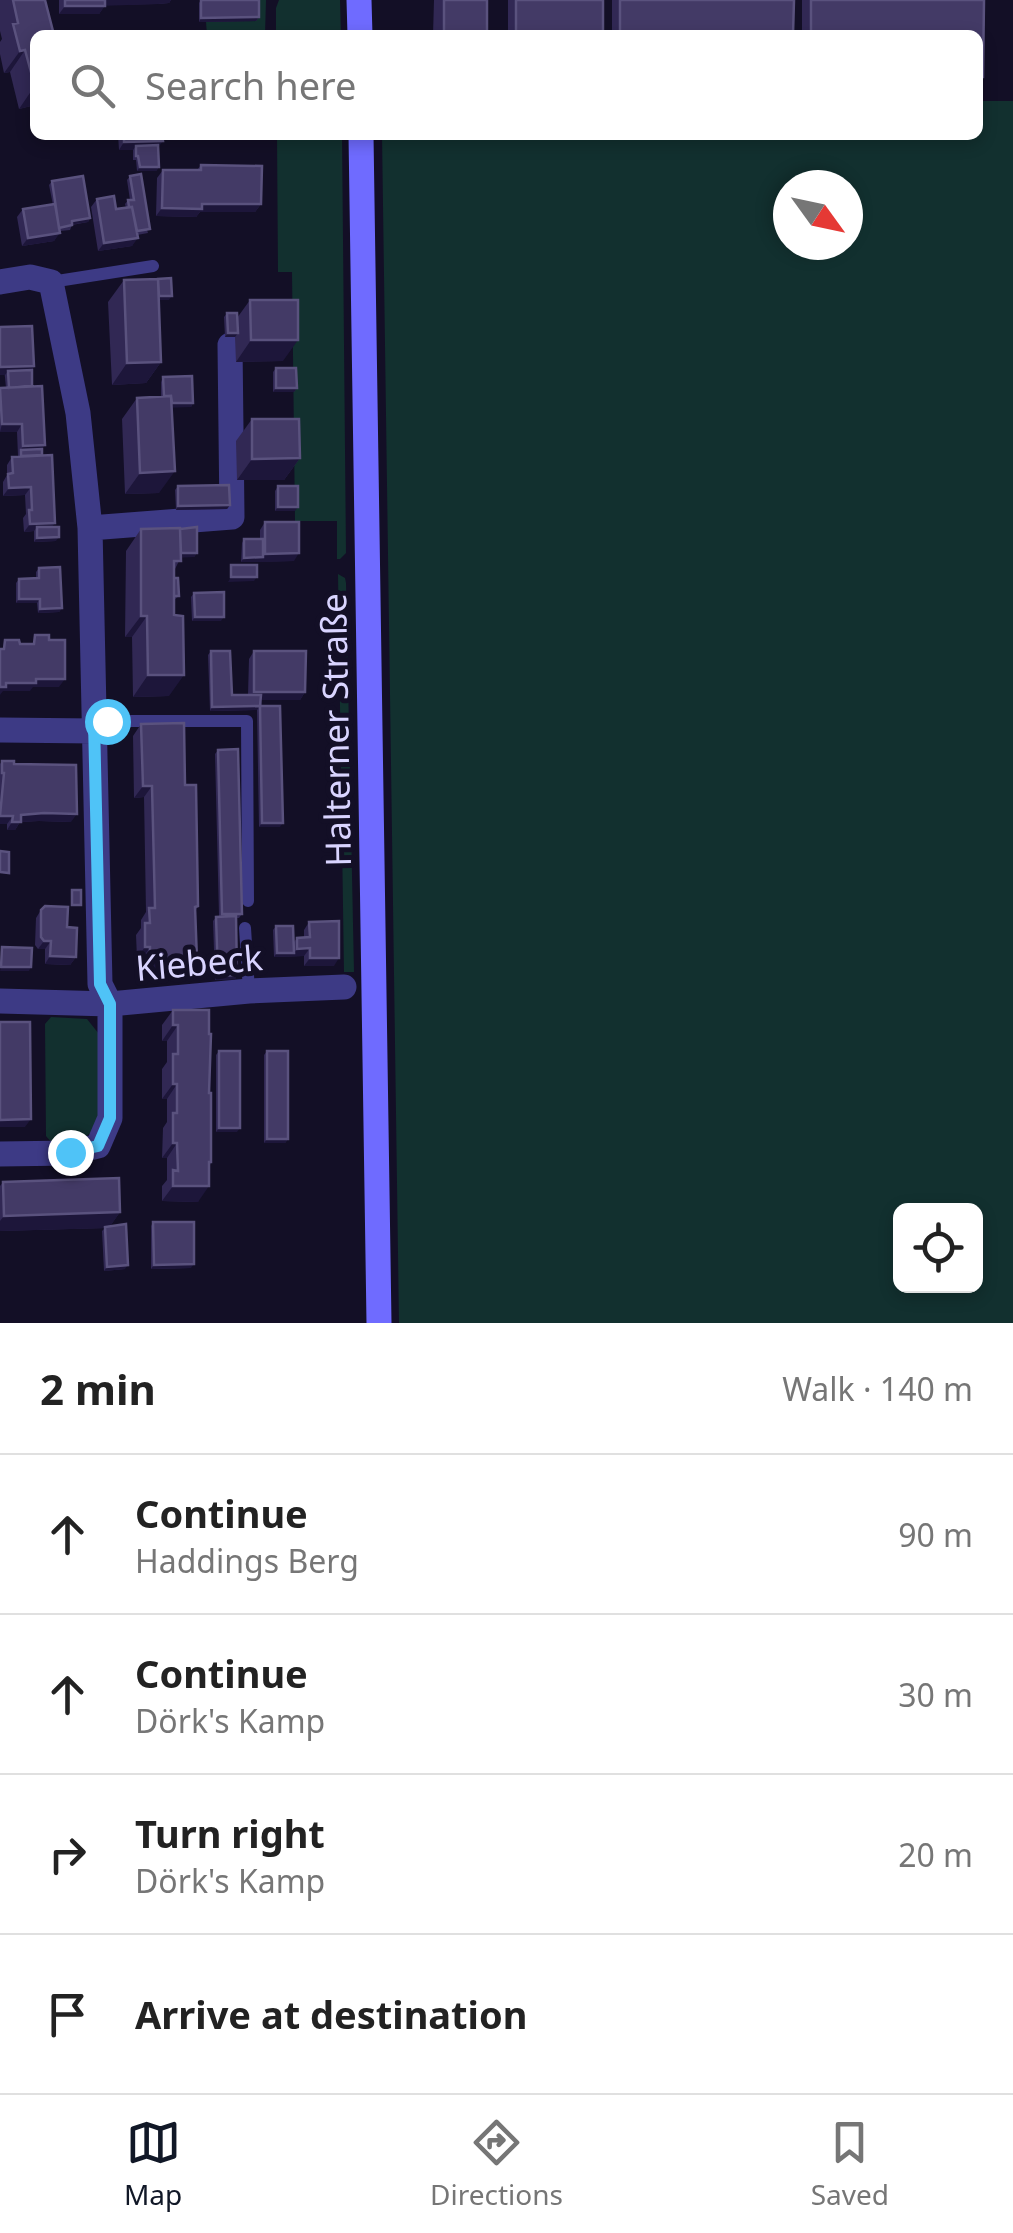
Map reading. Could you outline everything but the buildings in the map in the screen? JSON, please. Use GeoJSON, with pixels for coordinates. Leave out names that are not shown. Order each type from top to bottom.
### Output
{"type":"FeatureCollection","features":[{"type":"Feature","properties":{"kind":"main road"},"geometry":{"type":"LineString","coordinates":[[359,0],[360,30]]}},
{"type":"Feature","properties":{"kind":"main road","name":"Halterner Straße"},"geometry":{"type":"LineString","coordinates":[[362,140],[379,1323]]}},
{"type":"Feature","properties":{"kind":"street"},"geometry":{"type":"LineString","coordinates":[[0,282],[30,278],[51,282],[78,413],[90,528],[100,984],[110,1004],[110,1118],[98,1146],[70,1152],[0,1154]]}},
{"type":"Feature","properties":{"kind":"street"},"geometry":{"type":"LineString","coordinates":[[90,528],[232,517],[230,345]]}},
{"type":"Feature","properties":{"kind":"street"},"geometry":{"type":"LineString","coordinates":[[0,730],[94,726]]}},
{"type":"Feature","properties":{"kind":"street","name":"Kiebeck"},"geometry":{"type":"LineString","coordinates":[[0,1001],[110,1004],[344,987]]}},
{"type":"Feature","properties":{"kind":"lane"},"geometry":{"type":"LineString","coordinates":[[51,282],[153,266]]}},
{"type":"Feature","properties":{"kind":"lane"},"geometry":{"type":"LineString","coordinates":[[94,726],[247,720],[248,902]]}},
{"type":"Feature","properties":{"kind":"lane"},"geometry":{"type":"LineString","coordinates":[[245,928],[249,991]]}},
{"type":"Feature","properties":{"kind":"green space"},"geometry":{"type":"Polygon","coordinates":[[[256,0],[266,0],[265,30],[207,30],[206,22],[256,21],[256,0]]]}},
{"type":"Feature","properties":{"kind":"green space"},"geometry":{"type":"Polygon","coordinates":[[[279,0],[340,0],[341,30],[276,30],[279,0]]]}},
{"type":"Feature","properties":{"kind":"green space"},"geometry":{"type":"Polygon","coordinates":[[[983,101],[1013,101],[1013,1323],[399,1323],[382,140],[983,140],[983,101]]]}},
{"type":"Feature","properties":{"kind":"green space"},"geometry":{"type":"Polygon","coordinates":[[[277,140],[342,140],[346,553],[340,559],[337,521],[295,521],[292,272],[278,272],[277,140]]]}},
{"type":"Feature","properties":{"kind":"green space"},"geometry":{"type":"Polygon","coordinates":[[[338,574],[346,583],[354,972],[344,972],[338,574]]]}},
{"type":"Feature","properties":{"kind":"green space"},"geometry":{"type":"Polygon","coordinates":[[[51,1017],[87,1019],[99,1034],[102,1106],[92,1132],[82,1139],[52,1143],[46,1136],[45,1024],[51,1017]]]}},
{"type":"Feature","properties":{"kind":"route"},"geometry":{"type":"LineString","coordinates":[[70,1152],[98,1146],[110,1118],[110,1004],[100,984],[94,721],[107,721]]}}]}
